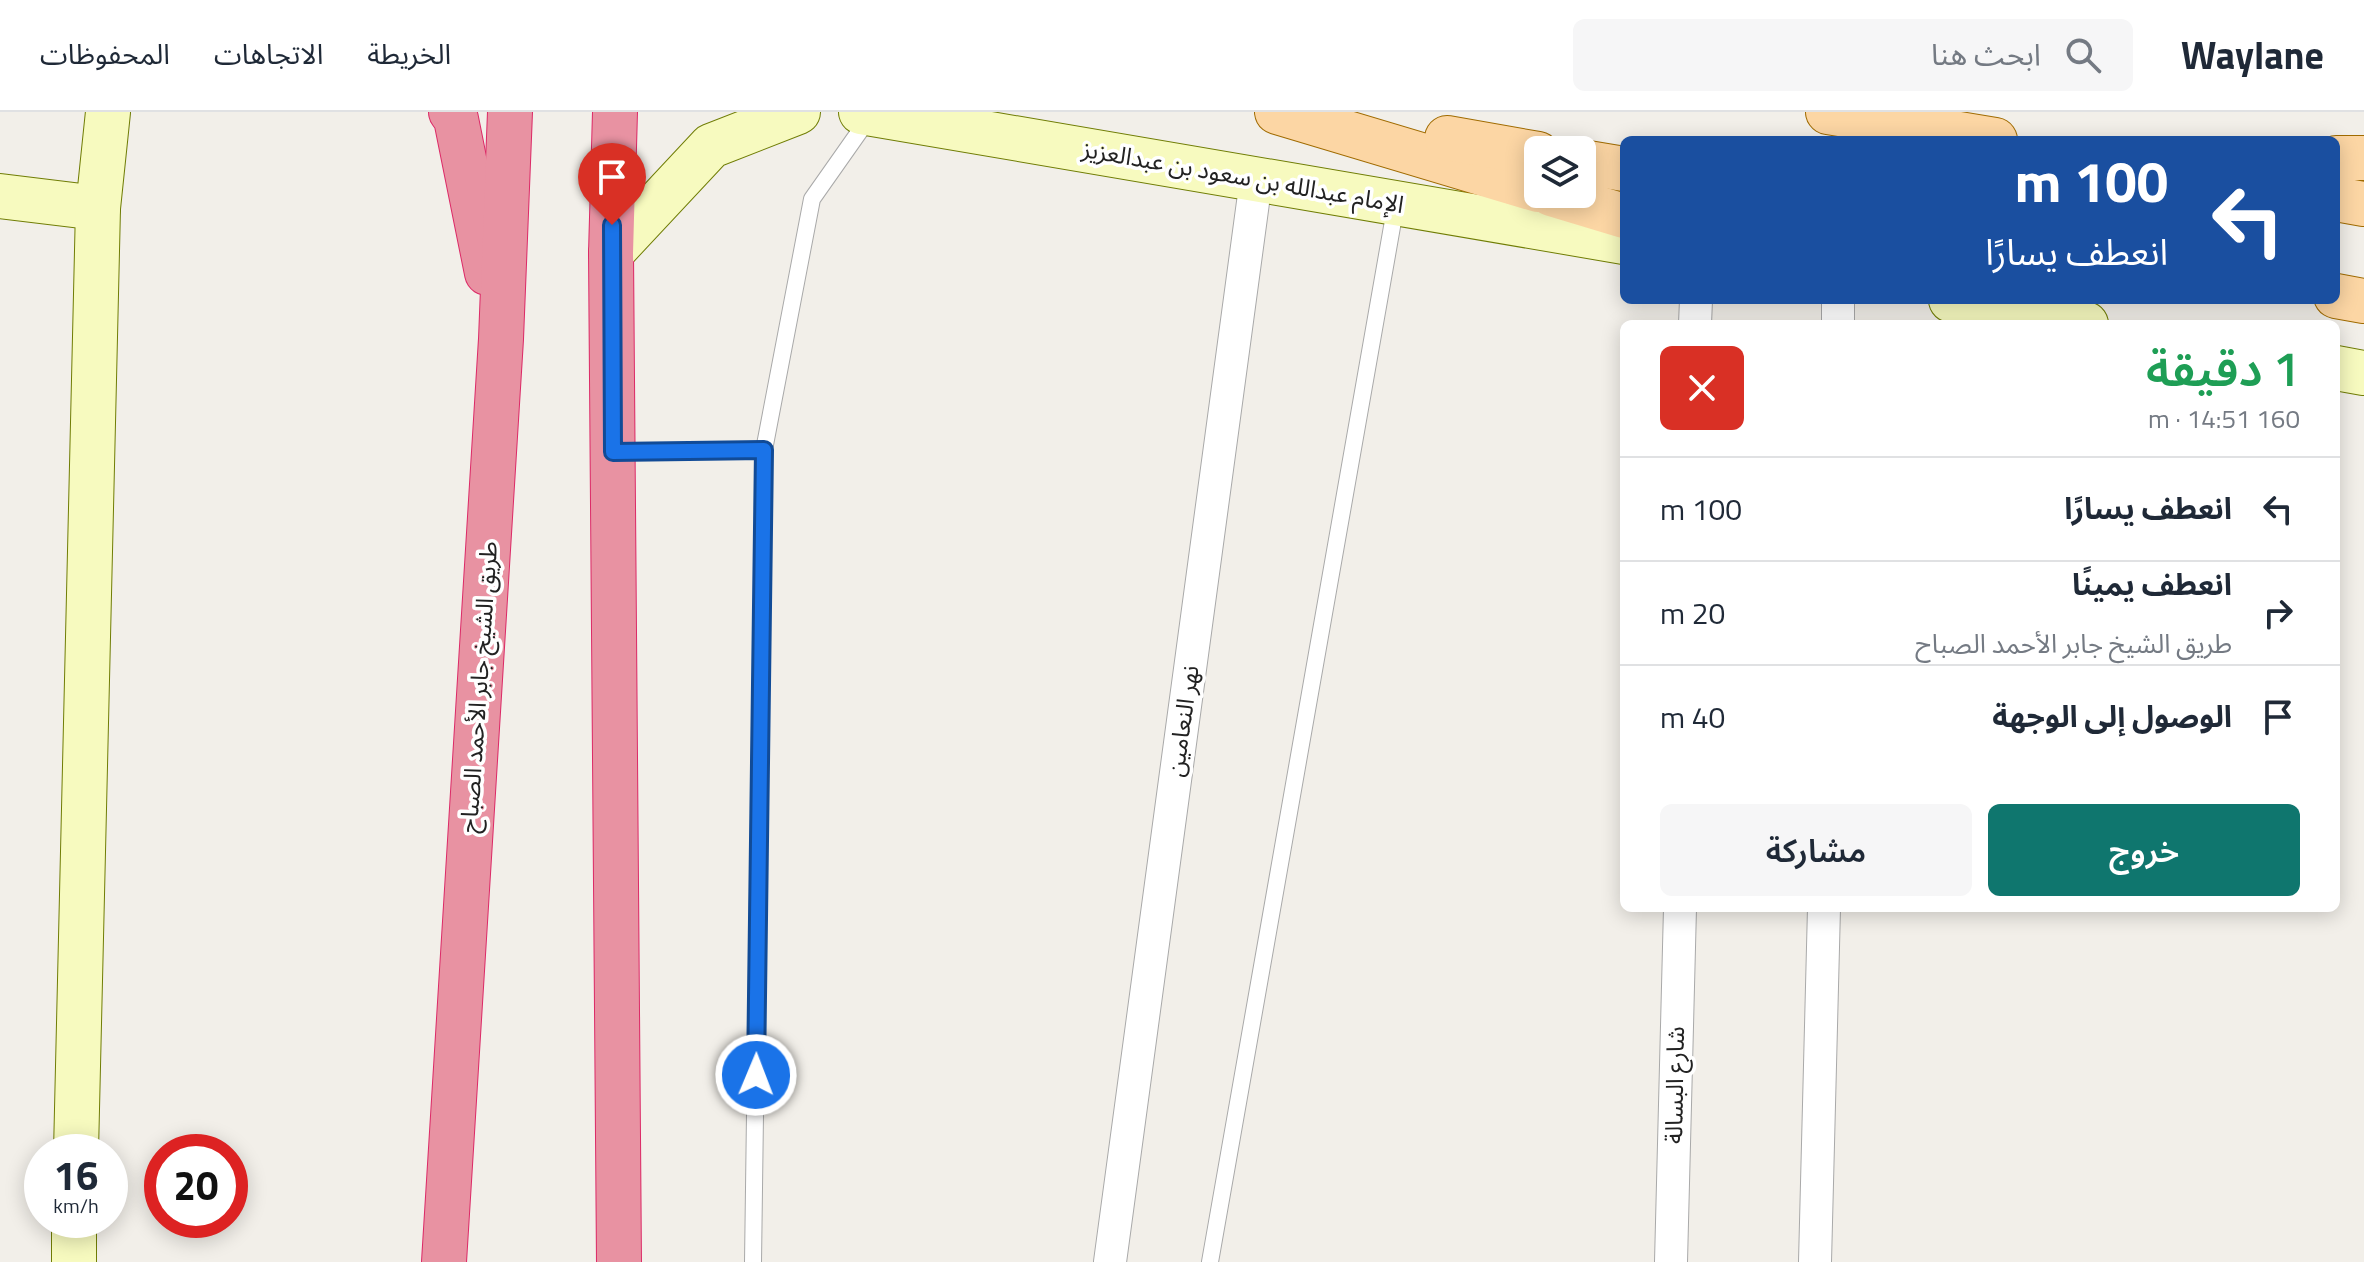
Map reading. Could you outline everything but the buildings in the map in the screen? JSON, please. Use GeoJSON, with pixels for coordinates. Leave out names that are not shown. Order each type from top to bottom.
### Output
{"type":"FeatureCollection","features":[{"type":"Feature","properties":{"kind":"highway"},"geometry":{"type":"LineString","coordinates":[[451,112],[456,119],[501,339]]}},
{"type":"Feature","properties":{"kind":"highway","name":"طريق الشيخ جابر الأحمد الصباح"},"geometry":{"type":"LineString","coordinates":[[444,1262],[501,339],[510,112]]}},
{"type":"Feature","properties":{"kind":"highway"},"geometry":{"type":"LineString","coordinates":[[615,112],[611,253],[619,1262]]}},
{"type":"Feature","properties":{"kind":"main road"},"geometry":{"type":"LineString","coordinates":[[1277,112],[1524,186]]}},
{"type":"Feature","properties":{"kind":"main road"},"geometry":{"type":"LineString","coordinates":[[1303,112],[1524,151]]}},
{"type":"Feature","properties":{"kind":"main road"},"geometry":{"type":"LineString","coordinates":[[1828,112],[1971,136]]}},
{"type":"Feature","properties":{"kind":"main road"},"geometry":{"type":"LineString","coordinates":[[2340,158],[2364,158]]}},
{"type":"Feature","properties":{"kind":"main road"},"geometry":{"type":"LineString","coordinates":[[1596,164],[1620,168]]}},
{"type":"Feature","properties":{"kind":"main road"},"geometry":{"type":"LineString","coordinates":[[2340,200],[2364,204]]}},
{"type":"Feature","properties":{"kind":"main road"},"geometry":{"type":"LineString","coordinates":[[1596,208],[1620,215]]}},
{"type":"Feature","properties":{"kind":"main road"},"geometry":{"type":"LineString","coordinates":[[2340,297],[2364,301]]}},
{"type":"Feature","properties":{"kind":"street"},"geometry":{"type":"LineString","coordinates":[[76,1134],[98,208],[108,112]]}},
{"type":"Feature","properties":{"kind":"street"},"geometry":{"type":"LineString","coordinates":[[611,253],[711,146],[798,112]]}},
{"type":"Feature","properties":{"kind":"street","name":"الإمام عبدالله بن سعود بن عبدالعزيز"},"geometry":{"type":"LineString","coordinates":[[867,113],[1620,241]]}},
{"type":"Feature","properties":{"kind":"street","name":"نهر النعامين"},"geometry":{"type":"LineString","coordinates":[[1110,1262],[1256,180]]}},
{"type":"Feature","properties":{"kind":"street"},"geometry":{"type":"LineString","coordinates":[[0,196],[98,208]]}},
{"type":"Feature","properties":{"kind":"street"},"geometry":{"type":"LineString","coordinates":[[1974,304],[2064,320]]}},
{"type":"Feature","properties":{"kind":"street"},"geometry":{"type":"LineString","coordinates":[[2340,369],[2364,373]]}},
{"type":"Feature","properties":{"kind":"street","name":"شارع البسالة"},"geometry":{"type":"LineString","coordinates":[[1671,1262],[1680,912]]}},
{"type":"Feature","properties":{"kind":"street"},"geometry":{"type":"LineString","coordinates":[[1815,1262],[1824,912]]}},
{"type":"Feature","properties":{"kind":"street"},"geometry":{"type":"LineString","coordinates":[[74,1238],[74,1262]]}},
{"type":"Feature","properties":{"kind":"lane"},"geometry":{"type":"LineString","coordinates":[[753,1262],[764,450],[812,199],[867,113]]}},
{"type":"Feature","properties":{"kind":"lane"},"geometry":{"type":"LineString","coordinates":[[1210,1262],[1396,203]]}},
{"type":"Feature","properties":{"kind":"lane"},"geometry":{"type":"LineString","coordinates":[[613,452],[764,450]]}},
{"type":"Feature","properties":{"kind":"route"},"geometry":{"type":"LineString","coordinates":[[612,225],[613,452],[764,450],[756,1075]]}}]}
